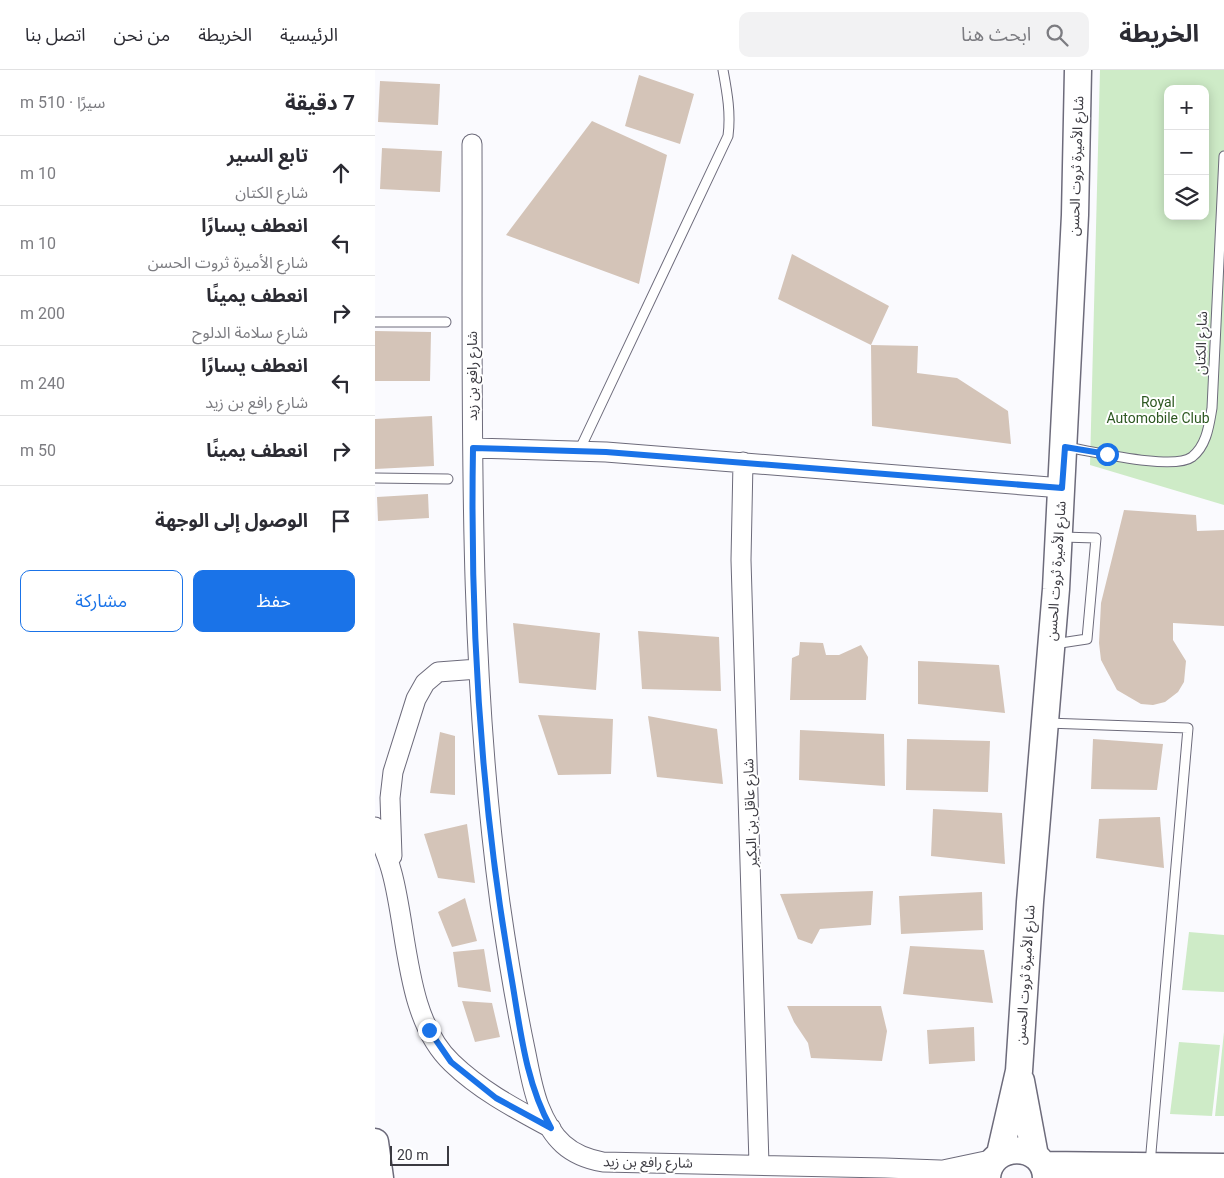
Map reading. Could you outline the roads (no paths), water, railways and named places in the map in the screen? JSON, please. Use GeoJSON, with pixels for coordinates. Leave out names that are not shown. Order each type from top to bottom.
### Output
{"type":"FeatureCollection","features":[{"type":"Feature","properties":{"kind":"street","name":"شارع الأميرة ثروت الحسن"},"geometry":{"type":"LineString","coordinates":[[994,1164],[1019,1071],[1065,447],[1078,70]]}},
{"type":"Feature","properties":{"kind":"street","name":"شارع رافع بن زيد"},"geometry":{"type":"LineString","coordinates":[[472,144],[472,514],[478,668],[490,831],[505,938],[532,1082],[539,1107],[563,1145],[575,1155],[603,1162],[759,1164],[885,1173],[940,1170],[994,1164]]}},
{"type":"Feature","properties":{"kind":"street"},"geometry":{"type":"LineString","coordinates":[[473,448],[743,462],[1062,488]]}},
{"type":"Feature","properties":{"kind":"street","name":"شارع عاقل بن البكير"},"geometry":{"type":"LineString","coordinates":[[743,462],[741,560],[759,1164]]}},
{"type":"Feature","properties":{"kind":"street"},"geometry":{"type":"LineString","coordinates":[[478,668],[438,672],[425,683],[415,699],[384,774],[390,798],[392,872],[415,989],[429,1030],[451,1062],[496,1098],[551,1128]]}},
{"type":"Feature","properties":{"kind":"street"},"geometry":{"type":"LineString","coordinates":[[375,827],[392,872]]}},
{"type":"Feature","properties":{"kind":"street","name":"شارع الأميرة ثروت الحسن"},"geometry":{"type":"LineString","coordinates":[[1019,1071],[1041,1166]]}},
{"type":"Feature","properties":{"kind":"street"},"geometry":{"type":"LineString","coordinates":[[375,1142],[380,1178]]}},
{"type":"Feature","properties":{"kind":"street"},"geometry":{"type":"LineString","coordinates":[[994,1164],[1018,1149],[1041,1166],[1224,1167]]}},
{"type":"Feature","properties":{"kind":"street","name":"شارع رافع بن زيد"},"geometry":{"type":"LineString","coordinates":[[940,1170],[968,1178]]}},
{"type":"Feature","properties":{"kind":"lane"},"geometry":{"type":"LineString","coordinates":[[579,452],[728,136],[730,121],[723,70]]}},
{"type":"Feature","properties":{"kind":"lane","name":"شارع الكتان"},"geometry":{"type":"LineString","coordinates":[[1065,447],[1156,462],[1178,462],[1191,457],[1201,447],[1213,408],[1224,156]]}},
{"type":"Feature","properties":{"kind":"lane"},"geometry":{"type":"LineString","coordinates":[[375,322],[446,322]]}},
{"type":"Feature","properties":{"kind":"lane"},"geometry":{"type":"LineString","coordinates":[[375,478],[448,478]]}},
{"type":"Feature","properties":{"kind":"lane"},"geometry":{"type":"LineString","coordinates":[[1051,644],[1087,639],[1095,538],[1059,537]]}},
{"type":"Feature","properties":{"kind":"lane"},"geometry":{"type":"LineString","coordinates":[[1044,723],[1188,728],[1149,1167]]}},
{"type":"Feature","properties":{"kind":"park label","name":"Royal Automobile Club"},"geometry":{"type":"Point","coordinates":[1158,410]}}]}
